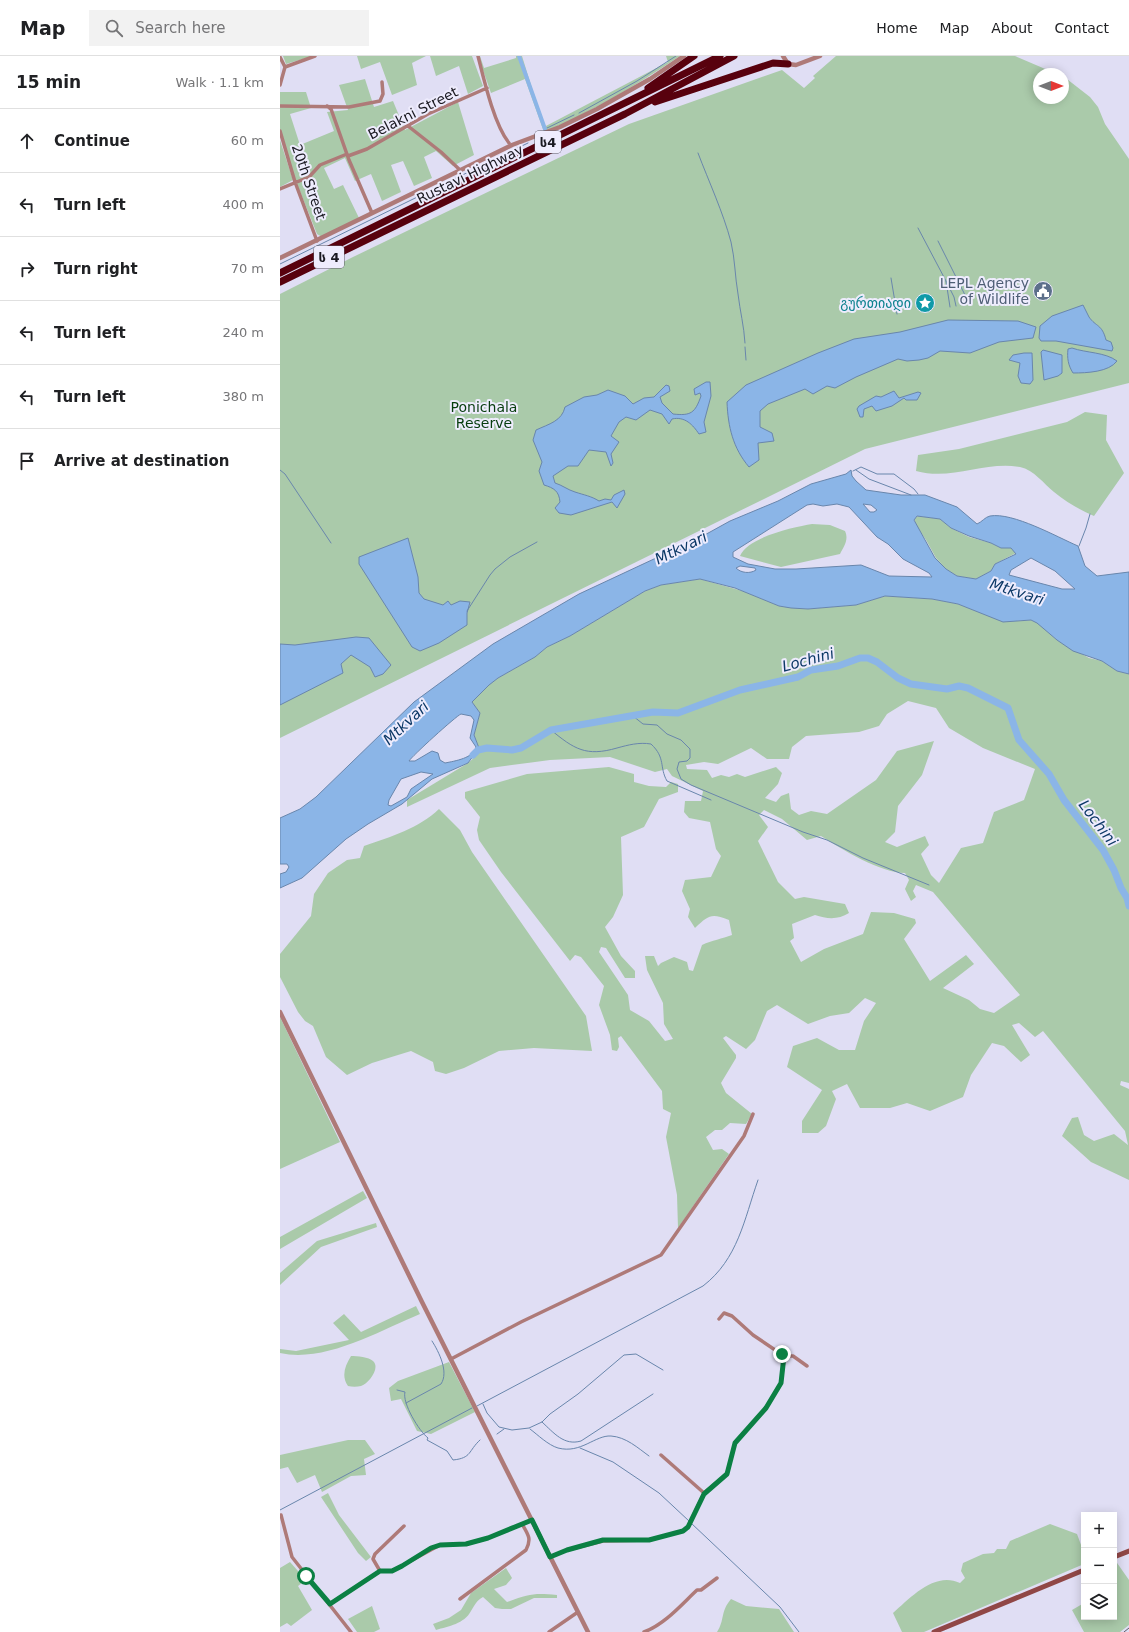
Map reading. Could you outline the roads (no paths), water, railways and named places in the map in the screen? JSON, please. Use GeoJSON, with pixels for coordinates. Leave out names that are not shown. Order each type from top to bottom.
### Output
{"type":"FeatureCollection","features":[{"type":"Feature","properties":{"kind":"highway"},"geometry":{"type":"LineString","coordinates":[[619,107],[694,56]]}},
{"type":"Feature","properties":{"kind":"highway","name":"Rustavi Highway"},"geometry":{"type":"LineString","coordinates":[[280,282],[376,230],[720,56]]}},
{"type":"Feature","properties":{"kind":"highway","name":"Rustavi Highway"},"geometry":{"type":"LineString","coordinates":[[280,273],[625,114],[734,56]]}},
{"type":"Feature","properties":{"kind":"highway"},"geometry":{"type":"LineString","coordinates":[[625,114],[667,97],[773,63],[788,64]]}},
{"type":"Feature","properties":{"kind":"main road"},"geometry":{"type":"LineString","coordinates":[[1117,1556],[1129,1551]]}},
{"type":"Feature","properties":{"kind":"main road"},"geometry":{"type":"LineString","coordinates":[[934,1632],[1081,1571]]}},
{"type":"Feature","properties":{"kind":"street"},"geometry":{"type":"LineString","coordinates":[[285,67],[315,56]]}},
{"type":"Feature","properties":{"kind":"street"},"geometry":{"type":"LineString","coordinates":[[478,56],[502,134],[509,142]]}},
{"type":"Feature","properties":{"kind":"street"},"geometry":{"type":"LineString","coordinates":[[280,258],[318,241],[512,145],[560,127],[597,109],[650,79],[684,56]]}},
{"type":"Feature","properties":{"kind":"street"},"geometry":{"type":"LineString","coordinates":[[783,56],[788,64],[794,65],[818,56]]}},
{"type":"Feature","properties":{"kind":"street"},"geometry":{"type":"LineString","coordinates":[[799,63],[802,56]]}},
{"type":"Feature","properties":{"kind":"street"},"geometry":{"type":"LineString","coordinates":[[806,56],[818,56]]}},
{"type":"Feature","properties":{"kind":"street"},"geometry":{"type":"LineString","coordinates":[[280,57],[285,67],[280,85]]}},
{"type":"Feature","properties":{"kind":"street"},"geometry":{"type":"LineString","coordinates":[[280,106],[349,107],[380,101],[383,94],[382,82]]}},
{"type":"Feature","properties":{"kind":"street","name":"Belakni Street"},"geometry":{"type":"LineString","coordinates":[[280,189],[309,177],[320,165],[367,149],[428,114],[487,88]]}},
{"type":"Feature","properties":{"kind":"street"},"geometry":{"type":"LineString","coordinates":[[327,106],[331,109],[372,213]]}},
{"type":"Feature","properties":{"kind":"street"},"geometry":{"type":"LineString","coordinates":[[408,126],[441,152],[460,170]]}},
{"type":"Feature","properties":{"kind":"street","name":"20th Street"},"geometry":{"type":"LineString","coordinates":[[280,130],[294,182],[318,241]]}},
{"type":"Feature","properties":{"kind":"street"},"geometry":{"type":"LineString","coordinates":[[280,1012],[318,1092],[588,1632]]}},
{"type":"Feature","properties":{"kind":"street"},"geometry":{"type":"LineString","coordinates":[[451,1359],[521,1322],[661,1256],[744,1136],[753,1114]]}},
{"type":"Feature","properties":{"kind":"street"},"geometry":{"type":"LineString","coordinates":[[719,1319],[724,1314],[732,1316],[753,1335],[784,1356],[793,1356],[807,1366]]}},
{"type":"Feature","properties":{"kind":"street"},"geometry":{"type":"LineString","coordinates":[[550,1557],[567,1550],[603,1540],[640,1542],[683,1531],[692,1521],[704,1494],[727,1474],[735,1443],[766,1408],[781,1383],[784,1356]]}},
{"type":"Feature","properties":{"kind":"street"},"geometry":{"type":"LineString","coordinates":[[660,1455],[704,1494]]}},
{"type":"Feature","properties":{"kind":"street"},"geometry":{"type":"LineString","coordinates":[[282,1515],[292,1557],[351,1632]]}},
{"type":"Feature","properties":{"kind":"street"},"geometry":{"type":"LineString","coordinates":[[330,1604],[380,1571],[397,1568],[440,1545],[466,1544],[488,1538],[532,1520]]}},
{"type":"Feature","properties":{"kind":"street"},"geometry":{"type":"LineString","coordinates":[[460,1599],[526,1550],[530,1542],[530,1537],[522,1524]]}},
{"type":"Feature","properties":{"kind":"street"},"geometry":{"type":"LineString","coordinates":[[380,1571],[374,1559],[376,1554],[404,1526]]}},
{"type":"Feature","properties":{"kind":"street"},"geometry":{"type":"LineString","coordinates":[[644,1632],[651,1630],[670,1616],[697,1590],[701,1590],[717,1578]]}},
{"type":"Feature","properties":{"kind":"street"},"geometry":{"type":"LineString","coordinates":[[549,1632],[578,1612]]}},
{"type":"Feature","properties":{"kind":"water"},"geometry":{"type":"Polygon","coordinates":[[[1083,305],[1089,317],[1103,331],[1106,340],[1111,342],[1113,348],[1112,351],[1056,341],[1041,341],[1039,338],[1040,326],[1052,316],[1083,305]]]}},
{"type":"Feature","properties":{"kind":"water"},"geometry":{"type":"Polygon","coordinates":[[[948,320],[1018,321],[1036,327],[1033,338],[999,342],[970,353],[940,351],[928,358],[919,360],[907,361],[898,359],[856,377],[835,388],[827,386],[813,394],[805,389],[768,404],[760,411],[760,427],[772,433],[774,441],[758,443],[759,460],[749,467],[744,460],[732,437],[727,402],[746,385],[818,353],[854,339],[900,332],[948,320]]]}},
{"type":"Feature","properties":{"kind":"water"},"geometry":{"type":"Polygon","coordinates":[[[1072,348],[1101,354],[1117,361],[1109,368],[1103,370],[1073,373],[1069,364],[1068,355],[1068,349],[1072,348]]]}},
{"type":"Feature","properties":{"kind":"water"},"geometry":{"type":"Polygon","coordinates":[[[1043,350],[1062,355],[1062,373],[1058,376],[1044,380],[1041,352],[1043,350]]]}},
{"type":"Feature","properties":{"kind":"water"},"geometry":{"type":"Polygon","coordinates":[[[1032,353],[1033,380],[1030,384],[1021,383],[1018,376],[1020,363],[1009,360],[1013,355],[1032,353]]]}},
{"type":"Feature","properties":{"kind":"water"},"geometry":{"type":"Polygon","coordinates":[[[706,382],[710,382],[711,396],[704,422],[706,432],[699,434],[688,422],[677,418],[672,419],[669,424],[662,414],[650,410],[636,420],[626,417],[619,422],[611,436],[619,442],[611,454],[613,463],[611,466],[606,452],[589,450],[578,466],[568,466],[553,476],[555,483],[599,501],[605,499],[611,500],[614,495],[624,490],[625,494],[617,508],[612,502],[571,515],[559,513],[555,508],[560,502],[558,495],[551,487],[544,485],[539,471],[542,462],[533,440],[536,430],[558,419],[565,407],[584,397],[597,395],[608,390],[625,396],[633,404],[644,398],[654,397],[666,385],[669,386],[670,391],[660,397],[662,403],[673,414],[688,414],[697,406],[701,396],[700,393],[695,395],[694,389],[706,382]]]}},
{"type":"Feature","properties":{"kind":"water"},"geometry":{"type":"Polygon","coordinates":[[[894,391],[899,398],[918,392],[921,393],[917,400],[906,400],[904,398],[892,406],[876,411],[872,406],[864,409],[863,417],[860,417],[857,409],[859,406],[876,396],[881,397],[894,391]]]}},
{"type":"Feature","properties":{"kind":"water","name":"Mtkvari"},"geometry":{"type":"Polygon","coordinates":[[[851,470],[852,476],[866,490],[901,495],[925,495],[957,507],[977,524],[990,516],[1000,516],[1022,521],[1035,526],[1078,546],[1085,566],[1097,576],[1129,572],[1129,674],[1117,671],[1102,661],[1073,651],[1031,620],[1003,622],[958,604],[932,599],[885,596],[856,605],[808,609],[779,606],[735,588],[700,579],[661,585],[645,591],[570,636],[547,647],[535,657],[498,678],[489,685],[472,702],[480,713],[474,735],[479,748],[468,763],[432,779],[402,804],[346,839],[302,878],[280,888],[280,874],[286,872],[289,867],[287,864],[280,864],[280,818],[300,809],[316,797],[414,702],[493,644],[579,594],[701,537],[730,521],[778,501],[811,484],[846,474],[851,470]],[[813,504],[807,505],[733,552],[733,557],[748,564],[775,569],[861,565],[889,576],[932,577],[929,573],[903,559],[888,544],[877,537],[849,507],[837,504],[823,506],[813,504]],[[863,504],[870,512],[877,510],[871,505],[863,504]],[[917,516],[914,520],[935,558],[946,569],[957,576],[976,579],[991,571],[995,564],[1016,554],[1011,548],[1001,548],[951,528],[940,519],[917,516]],[[1031,558],[1011,570],[1009,575],[1062,589],[1075,589],[1055,571],[1031,558]],[[740,566],[736,568],[738,570],[748,572],[756,570],[755,568],[740,566]],[[461,714],[409,761],[415,761],[432,751],[438,753],[440,760],[445,763],[464,758],[472,754],[476,747],[470,738],[474,720],[471,716],[461,714]],[[421,772],[401,779],[389,800],[388,805],[391,806],[407,797],[411,789],[433,774],[421,772]]]}},
{"type":"Feature","properties":{"kind":"water"},"geometry":{"type":"Polygon","coordinates":[[[408,538],[418,577],[419,593],[424,599],[443,605],[448,601],[451,605],[460,601],[470,602],[467,613],[467,625],[439,643],[420,651],[412,647],[359,564],[359,557],[408,538]]]}},
{"type":"Feature","properties":{"kind":"water"},"geometry":{"type":"Polygon","coordinates":[[[356,637],[369,638],[391,665],[383,674],[375,677],[370,667],[351,655],[341,664],[343,673],[280,705],[280,644],[295,645],[356,637]]]}},
{"type":"Feature","properties":{"kind":"waterway"},"geometry":{"type":"LineString","coordinates":[[519,56],[545,129]]}},
{"type":"Feature","properties":{"kind":"waterway"},"geometry":{"type":"LineString","coordinates":[[579,113],[637,81],[676,56]]}},
{"type":"Feature","properties":{"kind":"waterway"},"geometry":{"type":"LineString","coordinates":[[545,129],[574,115]]}},
{"type":"Feature","properties":{"kind":"waterway"},"geometry":{"type":"LineString","coordinates":[[280,264],[528,143]]}},
{"type":"Feature","properties":{"kind":"waterway"},"geometry":{"type":"LineString","coordinates":[[698,153],[720,208],[731,242],[745,343]]}},
{"type":"Feature","properties":{"kind":"waterway"},"geometry":{"type":"LineString","coordinates":[[918,228],[946,281],[950,307]]}},
{"type":"Feature","properties":{"kind":"waterway"},"geometry":{"type":"LineString","coordinates":[[938,241],[970,305]]}},
{"type":"Feature","properties":{"kind":"waterway"},"geometry":{"type":"LineString","coordinates":[[891,278],[897,314]]}},
{"type":"Feature","properties":{"kind":"waterway"},"geometry":{"type":"LineString","coordinates":[[946,281],[954,297],[956,306]]}},
{"type":"Feature","properties":{"kind":"waterway"},"geometry":{"type":"LineString","coordinates":[[745,347],[746,360]]}},
{"type":"Feature","properties":{"kind":"waterway"},"geometry":{"type":"LineString","coordinates":[[853,471],[861,467],[877,474],[894,474],[914,489],[918,494]]}},
{"type":"Feature","properties":{"kind":"waterway"},"geometry":{"type":"LineString","coordinates":[[280,470],[285,474],[331,543]]}},
{"type":"Feature","properties":{"kind":"waterway"},"geometry":{"type":"LineString","coordinates":[[856,470],[869,479],[911,495]]}},
{"type":"Feature","properties":{"kind":"waterway"},"geometry":{"type":"LineString","coordinates":[[1079,546],[1090,514]]}},
{"type":"Feature","properties":{"kind":"waterway"},"geometry":{"type":"LineString","coordinates":[[467,611],[495,569],[510,557],[537,542]]}},
{"type":"Feature","properties":{"kind":"waterway","name":"Lochini"},"geometry":{"type":"LineString","coordinates":[[473,755],[478,750],[487,748],[512,750],[521,748],[551,730],[653,712],[678,713],[740,690],[798,677],[811,670],[838,666],[860,658],[868,658],[877,662],[898,678],[911,684],[947,689],[959,686],[968,688],[1008,708],[1019,740],[1049,774],[1064,800],[1103,850],[1114,870],[1121,888],[1127,898],[1129,906]]}},
{"type":"Feature","properties":{"kind":"waterway"},"geometry":{"type":"LineString","coordinates":[[633,716],[643,724],[657,725],[667,734],[681,740],[690,749],[690,758],[687,761],[679,762],[677,769],[681,779],[691,785],[803,832],[827,840],[863,858],[929,885]]}},
{"type":"Feature","properties":{"kind":"waterway"},"geometry":{"type":"LineString","coordinates":[[551,730],[581,750],[597,752],[629,745],[651,744],[661,758],[663,771],[667,781],[711,800]]}},
{"type":"Feature","properties":{"kind":"waterway"},"geometry":{"type":"LineString","coordinates":[[477,1406],[703,1286],[715,1275],[732,1251],[744,1224],[758,1180]]}},
{"type":"Feature","properties":{"kind":"waterway"},"geometry":{"type":"LineString","coordinates":[[406,1403],[441,1384],[444,1368],[432,1341]]}},
{"type":"Feature","properties":{"kind":"waterway"},"geometry":{"type":"LineString","coordinates":[[483,1404],[487,1413],[499,1427],[512,1430],[529,1428],[542,1422],[624,1355],[636,1354],[663,1370]]}},
{"type":"Feature","properties":{"kind":"waterway"},"geometry":{"type":"LineString","coordinates":[[397,1390],[405,1392],[406,1403],[409,1410],[416,1423],[428,1438],[427,1440],[447,1451],[453,1460],[467,1456],[480,1440]]}},
{"type":"Feature","properties":{"kind":"waterway"},"geometry":{"type":"LineString","coordinates":[[542,1422],[564,1440],[569,1442],[581,1441],[653,1394]]}},
{"type":"Feature","properties":{"kind":"waterway"},"geometry":{"type":"LineString","coordinates":[[280,1510],[472,1408]]}},
{"type":"Feature","properties":{"kind":"waterway"},"geometry":{"type":"LineString","coordinates":[[497,1434],[504,1429]]}},
{"type":"Feature","properties":{"kind":"waterway"},"geometry":{"type":"LineString","coordinates":[[530,1429],[554,1447],[558,1448],[574,1449],[599,1438],[611,1436],[622,1438],[649,1456]]}},
{"type":"Feature","properties":{"kind":"waterway"},"geometry":{"type":"LineString","coordinates":[[580,1448],[613,1462],[659,1493],[689,1521]]}},
{"type":"Feature","properties":{"kind":"waterway"},"geometry":{"type":"LineString","coordinates":[[691,1523],[780,1607],[799,1632]]}},
{"type":"Feature","properties":{"kind":"railway"},"geometry":{"type":"LineString","coordinates":[[1124,1632],[1129,1628]]}},
{"type":"Feature","properties":{"kind":"place","name":"LEPL Agency of Wildlife"},"geometry":{"type":"Point","coordinates":[1043,291]}},
{"type":"Feature","properties":{"kind":"place","name":"გურთიადი"},"geometry":{"type":"Point","coordinates":[925,303]}},
{"type":"Feature","properties":{"kind":"park label","name":"Ponichala Reserve"},"geometry":{"type":"Point","coordinates":[484,416]}}]}
